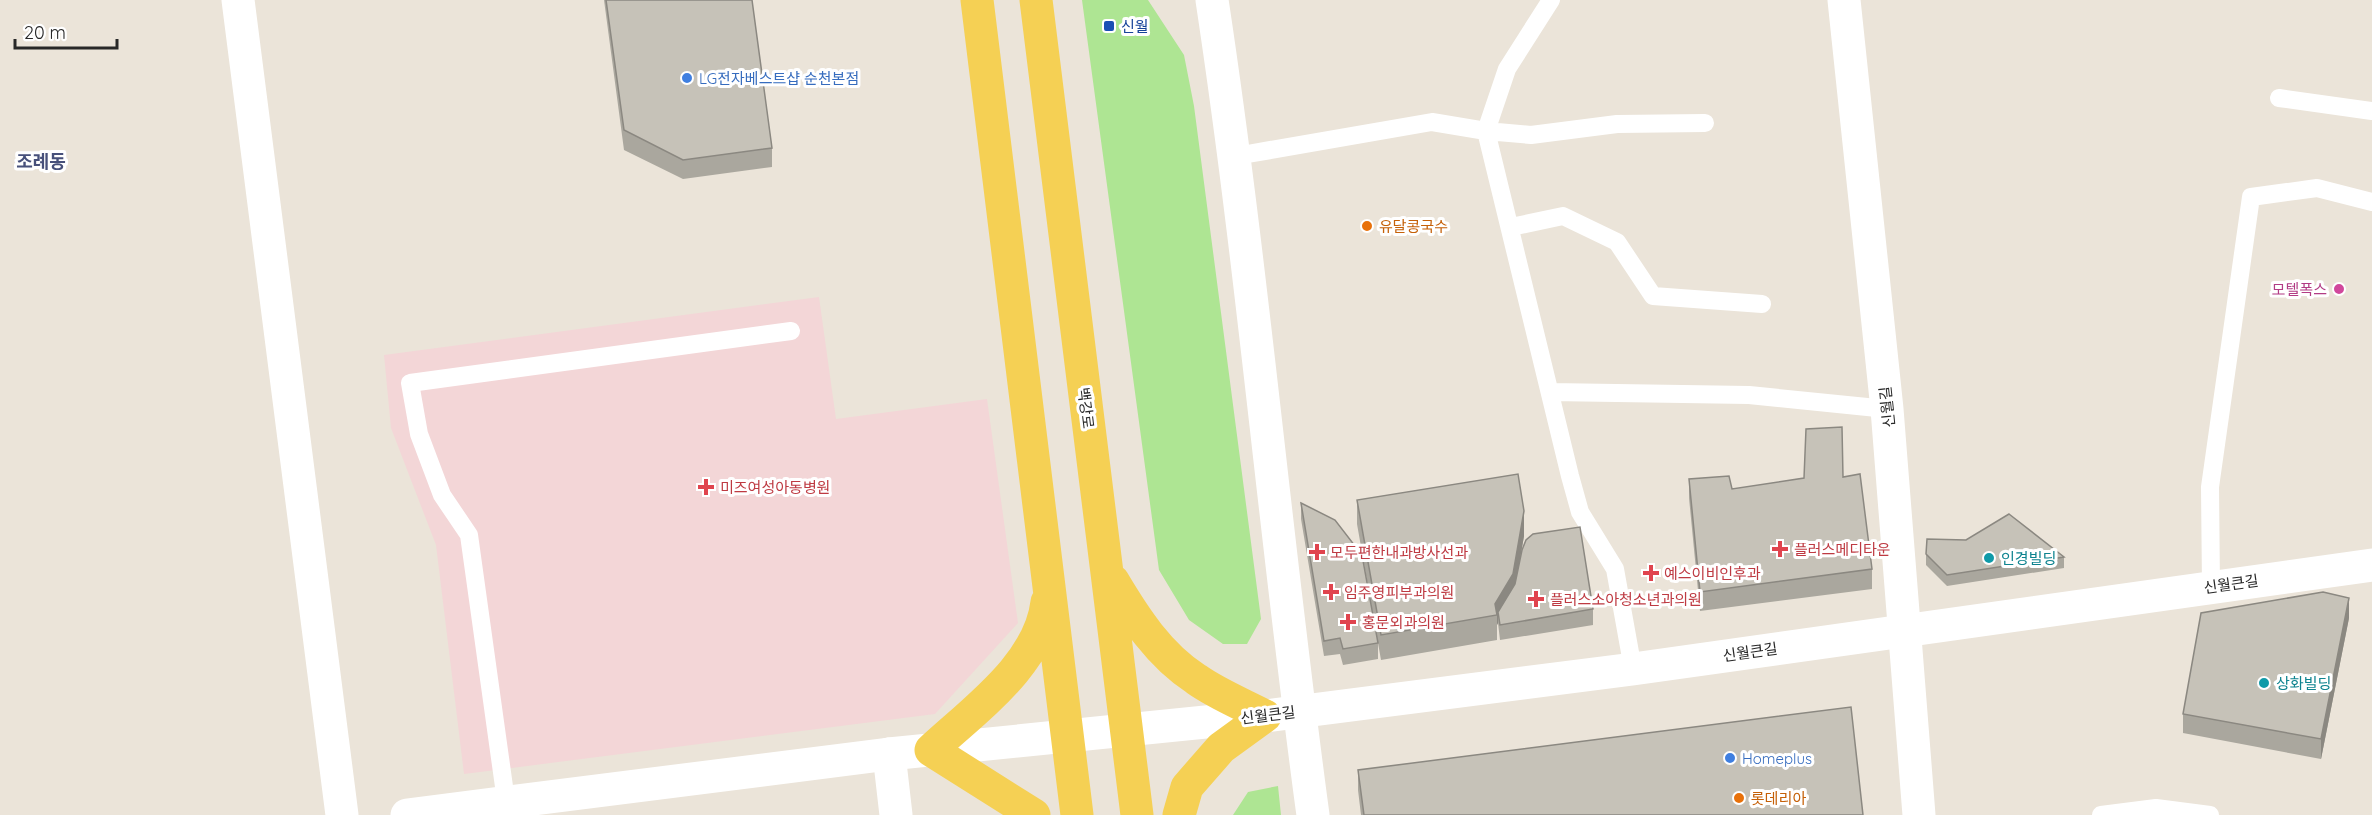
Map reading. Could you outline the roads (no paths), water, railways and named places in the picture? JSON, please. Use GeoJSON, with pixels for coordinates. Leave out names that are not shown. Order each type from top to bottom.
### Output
{"type":"FeatureCollection","features":[{"type":"Feature","properties":{"kind":"main road"},"geometry":{"type":"LineString","coordinates":[[977,0],[1077,815]]}},
{"type":"Feature","properties":{"kind":"main road","name":"백강로"},"geometry":{"type":"LineString","coordinates":[[1036,0],[1137,815]]}},
{"type":"Feature","properties":{"kind":"main road"},"geometry":{"type":"LineString","coordinates":[[1106,568],[1137,622],[1168,655],[1195,679],[1265,716],[1221,748],[1187,787],[1179,815]]}},
{"type":"Feature","properties":{"kind":"main road"},"geometry":{"type":"LineString","coordinates":[[1034,815],[931,750],[997,689],[1019,663],[1035,640],[1046,614],[1049,585]]}},
{"type":"Feature","properties":{"kind":"street"},"geometry":{"type":"LineString","coordinates":[[238,0],[342,815]]}},
{"type":"Feature","properties":{"kind":"street"},"geometry":{"type":"LineString","coordinates":[[1212,0],[1236,156],[1299,711],[1313,815]]}},
{"type":"Feature","properties":{"kind":"street","name":"신월길"},"geometry":{"type":"LineString","coordinates":[[1845,0],[1887,410],[1919,815]]}},
{"type":"Feature","properties":{"kind":"street","name":"신월큰길"},"geometry":{"type":"LineString","coordinates":[[407,815],[502,806],[889,754],[1265,716],[1633,669],[2372,565]]}},
{"type":"Feature","properties":{"kind":"street"},"geometry":{"type":"LineString","coordinates":[[889,754],[896,815]]}},
{"type":"Feature","properties":{"kind":"lane"},"geometry":{"type":"LineString","coordinates":[[1551,0],[1507,69],[1486,131],[1580,512],[1615,569],[1633,669]]}},
{"type":"Feature","properties":{"kind":"lane"},"geometry":{"type":"LineString","coordinates":[[2279,98],[2372,111]]}},
{"type":"Feature","properties":{"kind":"lane"},"geometry":{"type":"LineString","coordinates":[[1236,156],[1432,122],[1486,131],[1531,135],[1617,124],[1705,123]]}},
{"type":"Feature","properties":{"kind":"lane"},"geometry":{"type":"LineString","coordinates":[[2211,587],[2210,487],[2251,197],[2317,188],[2372,202]]}},
{"type":"Feature","properties":{"kind":"lane"},"geometry":{"type":"LineString","coordinates":[[1511,227],[1563,216],[1617,242],[1653,296],[1762,304]]}},
{"type":"Feature","properties":{"kind":"lane"},"geometry":{"type":"LineString","coordinates":[[502,806],[469,535],[442,495],[419,434],[410,383],[791,331]]}},
{"type":"Feature","properties":{"kind":"lane"},"geometry":{"type":"LineString","coordinates":[[1550,392],[1749,395],[1887,410]]}},
{"type":"Feature","properties":{"kind":"lane"},"geometry":{"type":"LineString","coordinates":[[2101,815],[2156,808],[2210,815]]}},
{"type":"Feature","properties":{"kind":"place","name":"신월"},"geometry":{"type":"Point","coordinates":[1109,26]}},
{"type":"Feature","properties":{"kind":"place","name":"LG전자베스트샵 순천본점"},"geometry":{"type":"Point","coordinates":[687,78]}},
{"type":"Feature","properties":{"kind":"place","name":"유달콩국수"},"geometry":{"type":"Point","coordinates":[1367,226]}},
{"type":"Feature","properties":{"kind":"place","name":"모텔폭스"},"geometry":{"type":"Point","coordinates":[2339,289]}},
{"type":"Feature","properties":{"kind":"place","name":"미즈여성아동병원"},"geometry":{"type":"Point","coordinates":[706,487]}},
{"type":"Feature","properties":{"kind":"place","name":"플러스메디타운"},"geometry":{"type":"Point","coordinates":[1780,549]}},
{"type":"Feature","properties":{"kind":"place","name":"모두편한내과방사선과"},"geometry":{"type":"Point","coordinates":[1317,552]}},
{"type":"Feature","properties":{"kind":"place","name":"인경빌딩"},"geometry":{"type":"Point","coordinates":[1989,558]}},
{"type":"Feature","properties":{"kind":"place","name":"예스이비인후과"},"geometry":{"type":"Point","coordinates":[1651,573]}},
{"type":"Feature","properties":{"kind":"place","name":"임주영피부과의원"},"geometry":{"type":"Point","coordinates":[1331,592]}},
{"type":"Feature","properties":{"kind":"place","name":"플러스소아청소년과의원"},"geometry":{"type":"Point","coordinates":[1536,599]}},
{"type":"Feature","properties":{"kind":"place","name":"홍문외과의원"},"geometry":{"type":"Point","coordinates":[1348,622]}},
{"type":"Feature","properties":{"kind":"place","name":"상화빌딩"},"geometry":{"type":"Point","coordinates":[2264,683]}},
{"type":"Feature","properties":{"kind":"place","name":"Homeplus"},"geometry":{"type":"Point","coordinates":[1730,758]}},
{"type":"Feature","properties":{"kind":"place","name":"롯데리아"},"geometry":{"type":"Point","coordinates":[1739,798]}},
{"type":"Feature","properties":{"kind":"district","name":"조례동"},"geometry":{"type":"Point","coordinates":[41,161]}}]}
